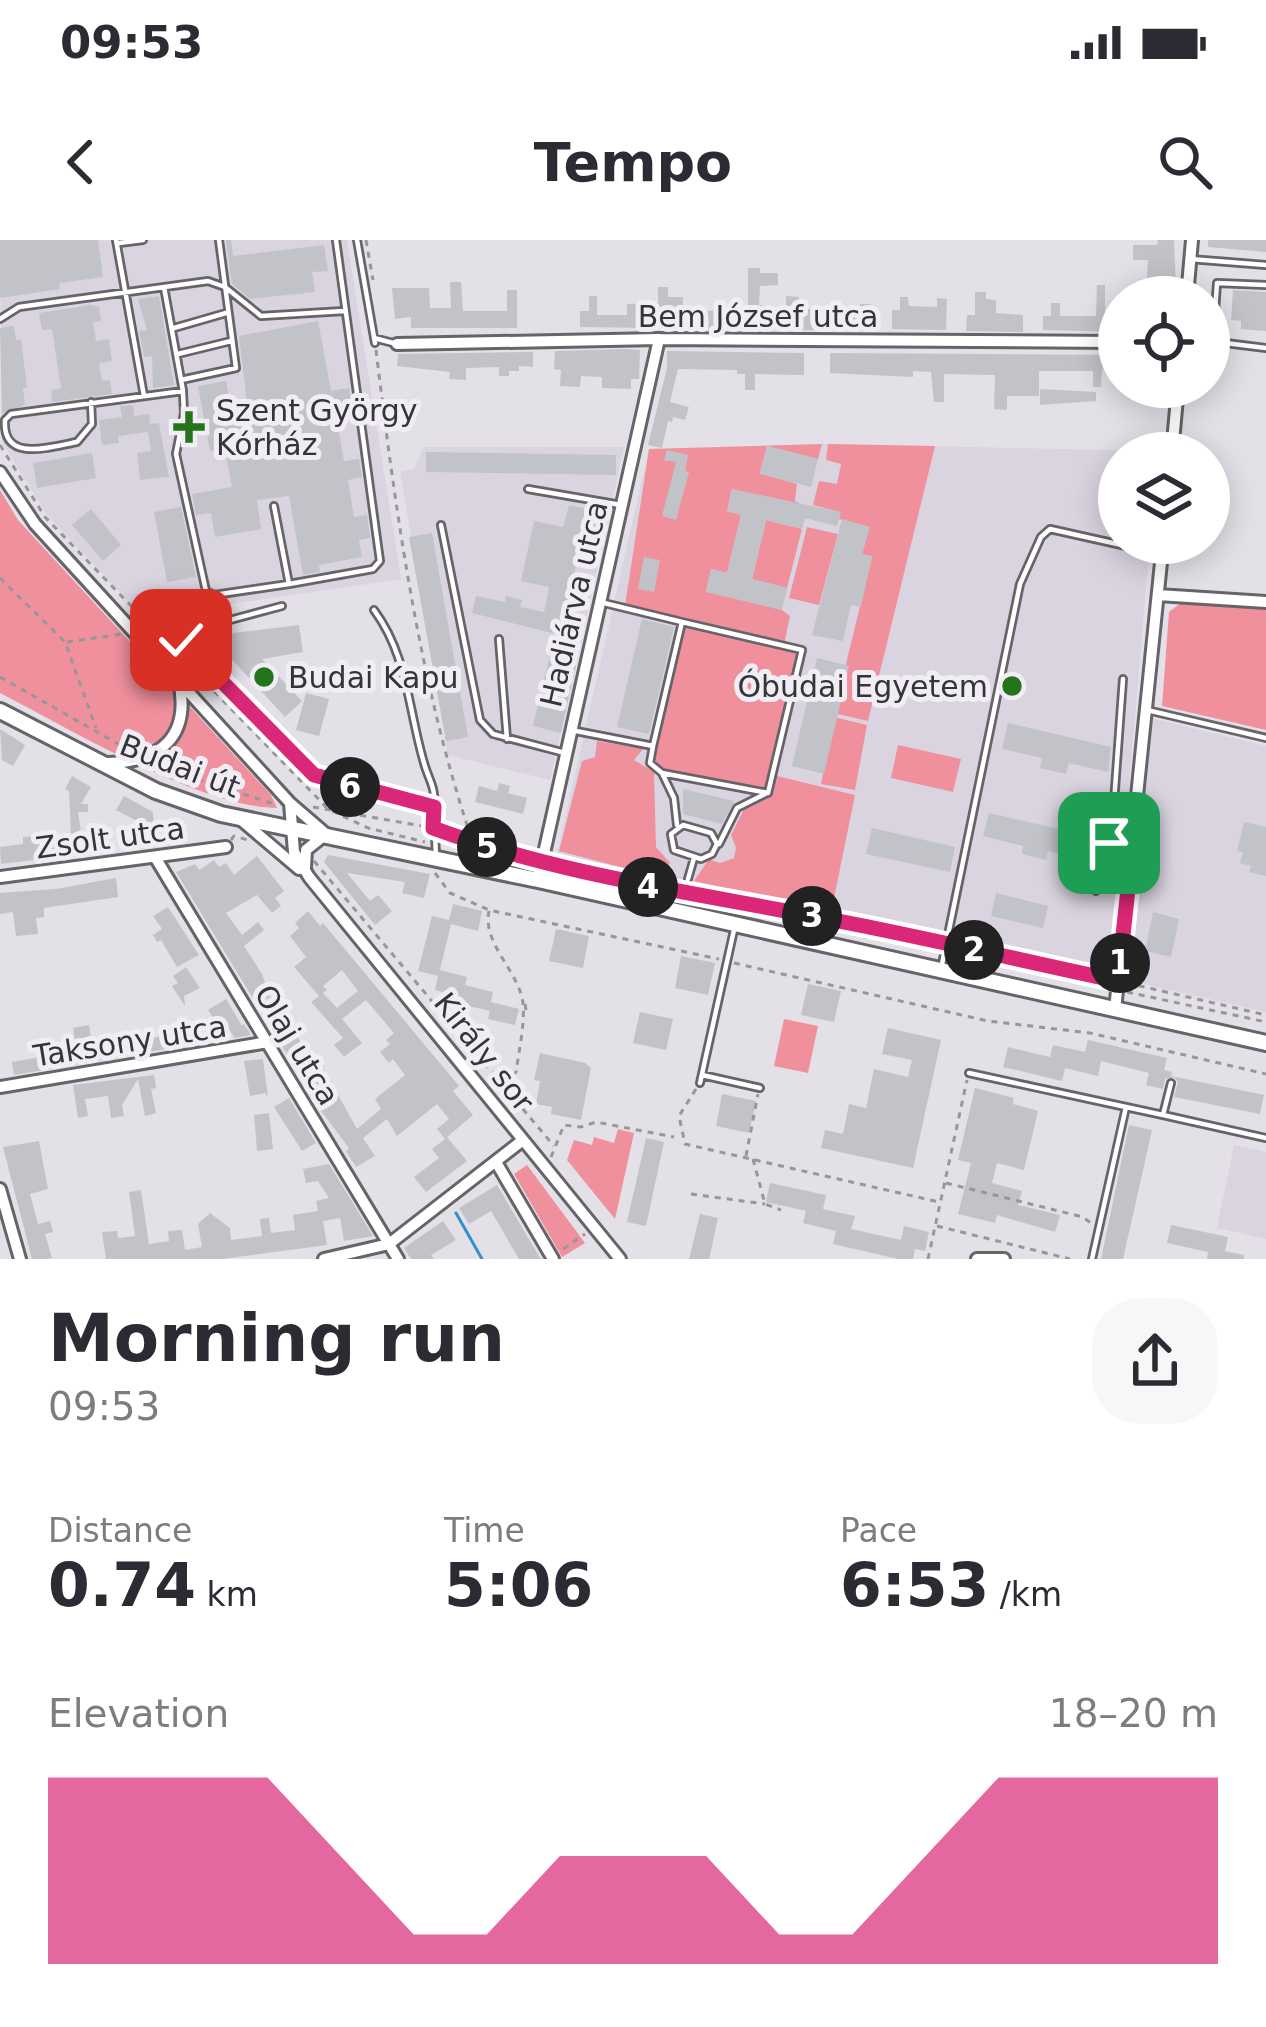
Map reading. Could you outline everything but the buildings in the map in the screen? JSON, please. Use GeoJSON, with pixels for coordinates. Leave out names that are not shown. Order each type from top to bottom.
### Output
{"type":"FeatureCollection","features":[{"type":"Feature","properties":{"kind":"main road","name":"Budai út"},"geometry":{"type":"LineString","coordinates":[[0,711],[182,802],[237,818],[540,872],[736,925],[1266,1043]]}},
{"type":"Feature","properties":{"kind":"street"},"geometry":{"type":"LineString","coordinates":[[1189,276],[1192,240]]}},
{"type":"Feature","properties":{"kind":"street","name":"Bem József utca"},"geometry":{"type":"LineString","coordinates":[[397,344],[659,339],[1098,342]]}},
{"type":"Feature","properties":{"kind":"street","name":"Hadiárva utca"},"geometry":{"type":"LineString","coordinates":[[540,872],[659,339]]}},
{"type":"Feature","properties":{"kind":"street"},"geometry":{"type":"LineString","coordinates":[[0,472],[34,524],[290,803],[326,834],[306,850],[303,861],[309,877]]}},
{"type":"Feature","properties":{"kind":"street"},"geometry":{"type":"LineString","coordinates":[[1115,1010],[1161,564]]}},
{"type":"Feature","properties":{"kind":"street"},"geometry":{"type":"LineString","coordinates":[[1158,595],[1266,602]]}},
{"type":"Feature","properties":{"kind":"street"},"geometry":{"type":"LineString","coordinates":[[99,764],[142,760],[161,749],[178,727],[182,706],[178,678]]}},
{"type":"Feature","properties":{"kind":"street","name":"Király sor"},"geometry":{"type":"LineString","coordinates":[[290,803],[294,852],[309,877],[620,1259]]}},
{"type":"Feature","properties":{"kind":"street","name":"Király sor"},"geometry":{"type":"LineString","coordinates":[[237,818],[309,877]]}},
{"type":"Feature","properties":{"kind":"street","name":"Zsolt utca"},"geometry":{"type":"LineString","coordinates":[[0,877],[226,847]]}},
{"type":"Feature","properties":{"kind":"street","name":"Olaj utca"},"geometry":{"type":"LineString","coordinates":[[154,857],[398,1259]]}},
{"type":"Feature","properties":{"kind":"street"},"geometry":{"type":"LineString","coordinates":[[1090,1004],[1118,985]]}},
{"type":"Feature","properties":{"kind":"street","name":"Taksony utca"},"geometry":{"type":"LineString","coordinates":[[0,1087],[268,1042]]}},
{"type":"Feature","properties":{"kind":"street"},"geometry":{"type":"LineString","coordinates":[[324,1259],[389,1244],[523,1140]]}},
{"type":"Feature","properties":{"kind":"street"},"geometry":{"type":"LineString","coordinates":[[496,1162],[552,1258]]}},
{"type":"Feature","properties":{"kind":"street"},"geometry":{"type":"LineString","coordinates":[[0,1189],[20,1259]]}},
{"type":"Feature","properties":{"kind":"street"},"geometry":{"type":"LineString","coordinates":[[977,1259],[1004,1259]]}},
{"type":"Feature","properties":{"kind":"lane"},"geometry":{"type":"LineString","coordinates":[[143,240],[117,242],[143,395]]}},
{"type":"Feature","properties":{"kind":"lane"},"geometry":{"type":"LineString","coordinates":[[181,380],[236,368],[219,240]]}},
{"type":"Feature","properties":{"kind":"lane"},"geometry":{"type":"LineString","coordinates":[[164,287],[184,413],[176,454],[206,591],[214,595],[360,572],[380,561],[336,240]]}},
{"type":"Feature","properties":{"kind":"lane"},"geometry":{"type":"LineString","coordinates":[[357,240],[374,340],[397,344]]}},
{"type":"Feature","properties":{"kind":"lane"},"geometry":{"type":"LineString","coordinates":[[1190,259],[1266,265]]}},
{"type":"Feature","properties":{"kind":"lane"},"geometry":{"type":"LineString","coordinates":[[0,319],[19,307],[208,281],[225,287],[261,316],[344,311]]}},
{"type":"Feature","properties":{"kind":"lane"},"geometry":{"type":"LineString","coordinates":[[1230,284],[1266,285]]}},
{"type":"Feature","properties":{"kind":"lane"},"geometry":{"type":"LineString","coordinates":[[173,328],[226,313]]}},
{"type":"Feature","properties":{"kind":"lane"},"geometry":{"type":"LineString","coordinates":[[177,355],[231,341]]}},
{"type":"Feature","properties":{"kind":"lane"},"geometry":{"type":"LineString","coordinates":[[1230,343],[1266,347]]}},
{"type":"Feature","properties":{"kind":"lane"},"geometry":{"type":"LineString","coordinates":[[91,402],[92,424],[77,442],[27,450],[18,449],[5,436],[5,420],[11,414],[91,402],[143,395],[182,391]]}},
{"type":"Feature","properties":{"kind":"lane"},"geometry":{"type":"LineString","coordinates":[[528,488],[621,505]]}},
{"type":"Feature","properties":{"kind":"lane"},"geometry":{"type":"LineString","coordinates":[[274,506],[289,584]]}},
{"type":"Feature","properties":{"kind":"lane"},"geometry":{"type":"LineString","coordinates":[[441,525],[477,711],[493,734],[565,753]]}},
{"type":"Feature","properties":{"kind":"lane"},"geometry":{"type":"LineString","coordinates":[[940,970],[1020,584],[1041,537],[1050,530],[1098,538]]}},
{"type":"Feature","properties":{"kind":"lane"},"geometry":{"type":"LineString","coordinates":[[599,602],[802,650],[768,793]]}},
{"type":"Feature","properties":{"kind":"lane"},"geometry":{"type":"LineString","coordinates":[[157,656],[200,639],[215,624],[282,606]]}},
{"type":"Feature","properties":{"kind":"lane"},"geometry":{"type":"LineString","coordinates":[[374,610],[406,673],[424,766],[436,786],[435,856]]}},
{"type":"Feature","properties":{"kind":"lane"},"geometry":{"type":"LineString","coordinates":[[677,827],[674,798],[662,773],[650,763],[682,622]]}},
{"type":"Feature","properties":{"kind":"lane"},"geometry":{"type":"LineString","coordinates":[[183,645],[182,633],[188,624],[203,624]]}},
{"type":"Feature","properties":{"kind":"lane"},"geometry":{"type":"LineString","coordinates":[[499,639],[507,739]]}},
{"type":"Feature","properties":{"kind":"lane"},"geometry":{"type":"LineString","coordinates":[[183,645],[191,647],[314,775],[434,807]]}},
{"type":"Feature","properties":{"kind":"lane"},"geometry":{"type":"LineString","coordinates":[[1096,891],[1112,830],[1123,679]]}},
{"type":"Feature","properties":{"kind":"lane"},"geometry":{"type":"LineString","coordinates":[[1147,710],[1266,738]]}},
{"type":"Feature","properties":{"kind":"lane"},"geometry":{"type":"LineString","coordinates":[[571,730],[653,746]]}},
{"type":"Feature","properties":{"kind":"lane"},"geometry":{"type":"LineString","coordinates":[[662,773],[768,793]]}},
{"type":"Feature","properties":{"kind":"lane"},"geometry":{"type":"LineString","coordinates":[[677,827],[670,834],[674,850],[706,858],[716,849],[737,808],[768,793]]}},
{"type":"Feature","properties":{"kind":"lane"},"geometry":{"type":"LineString","coordinates":[[677,827],[712,833],[716,849]]}},
{"type":"Feature","properties":{"kind":"lane"},"geometry":{"type":"LineString","coordinates":[[1112,830],[1134,834]]}},
{"type":"Feature","properties":{"kind":"lane"},"geometry":{"type":"LineString","coordinates":[[688,879],[694,858]]}},
{"type":"Feature","properties":{"kind":"lane"},"geometry":{"type":"LineString","coordinates":[[736,925],[701,1079],[760,1088]]}},
{"type":"Feature","properties":{"kind":"lane"},"geometry":{"type":"LineString","coordinates":[[969,1073],[1266,1138]]}},
{"type":"Feature","properties":{"kind":"lane"},"geometry":{"type":"LineString","coordinates":[[1163,1115],[1171,1083]]}},
{"type":"Feature","properties":{"kind":"lane"},"geometry":{"type":"LineString","coordinates":[[1092,1259],[1126,1107]]}},
{"type":"Feature","properties":{"kind":"path"},"geometry":{"type":"LineString","coordinates":[[374,340],[402,537],[440,742],[473,843]]}},
{"type":"Feature","properties":{"kind":"path"},"geometry":{"type":"LineString","coordinates":[[0,445],[45,518],[328,809],[435,856],[438,879],[450,893],[489,910],[988,1021],[1090,1033],[1266,1074]]}},
{"type":"Feature","properties":{"kind":"path"},"geometry":{"type":"LineString","coordinates":[[0,578],[65,642],[98,724],[95,730]]}},
{"type":"Feature","properties":{"kind":"path"},"geometry":{"type":"LineString","coordinates":[[65,642],[133,630]]}},
{"type":"Feature","properties":{"kind":"path"},"geometry":{"type":"LineString","coordinates":[[0,677],[142,760],[232,794]]}},
{"type":"Feature","properties":{"kind":"path"},"geometry":{"type":"LineString","coordinates":[[328,809],[433,828],[540,872],[946,944],[1266,1018]]}},
{"type":"Feature","properties":{"kind":"path"},"geometry":{"type":"LineString","coordinates":[[313,854],[312,859],[554,1145]]}},
{"type":"Feature","properties":{"kind":"path"},"geometry":{"type":"LineString","coordinates":[[519,866],[1118,985]]}},
{"type":"Feature","properties":{"kind":"path"},"geometry":{"type":"LineString","coordinates":[[489,910],[493,938],[527,1015]]}},
{"type":"Feature","properties":{"kind":"path"},"geometry":{"type":"LineString","coordinates":[[503,1083],[516,1072],[523,1004]]}},
{"type":"Feature","properties":{"kind":"path"},"geometry":{"type":"LineString","coordinates":[[518,1063],[525,1063]]}},
{"type":"Feature","properties":{"kind":"path"},"geometry":{"type":"LineString","coordinates":[[928,1259],[969,1073]]}},
{"type":"Feature","properties":{"kind":"path"},"geometry":{"type":"LineString","coordinates":[[701,1079],[679,1115],[686,1144],[939,1202]]}},
{"type":"Feature","properties":{"kind":"path"},"geometry":{"type":"LineString","coordinates":[[745,1157],[760,1088]]}},
{"type":"Feature","properties":{"kind":"path"},"geometry":{"type":"LineString","coordinates":[[551,1157],[564,1124],[581,1127],[596,1122],[674,1137]]}},
{"type":"Feature","properties":{"kind":"path"},"geometry":{"type":"LineString","coordinates":[[753,1159],[765,1204]]}},
{"type":"Feature","properties":{"kind":"path"},"geometry":{"type":"LineString","coordinates":[[944,1183],[1084,1217],[1099,1228]]}},
{"type":"Feature","properties":{"kind":"path"},"geometry":{"type":"LineString","coordinates":[[691,1194],[781,1210]]}},
{"type":"Feature","properties":{"kind":"path"},"geometry":{"type":"LineString","coordinates":[[935,1226],[1070,1259]]}},
{"type":"Feature","properties":{"kind":"path"},"geometry":{"type":"LineString","coordinates":[[552,1258],[595,1227]]}},
{"type":"Feature","properties":{"kind":"shaded area","name":"Szent György Kórház"},"geometry":{"type":"Polygon","coordinates":[[[0,240],[347,240],[401,579],[143,617],[47,515],[2,442],[0,240]]]}},
{"type":"Feature","properties":{"kind":"shaded area"},"geometry":{"type":"Polygon","coordinates":[[[822,444],[818,459],[767,446],[760,473],[797,484],[795,501],[807,507],[732,489],[727,511],[741,515],[727,573],[711,569],[706,591],[790,616],[784,645],[802,650],[773,779],[777,776],[855,795],[831,913],[694,881],[709,859],[720,863],[734,858],[731,835],[753,791],[662,773],[650,763],[681,622],[624,612],[649,449],[822,444]]]}},
{"type":"Feature","properties":{"kind":"shaded area","name":"Óbudai Egyetem"},"geometry":{"type":"Polygon","coordinates":[[[828,444],[1098,450],[1098,564],[1148,564],[1127,808],[1106,973],[556,858],[649,449],[828,444]]]}},
{"type":"Feature","properties":{"kind":"shaded area"},"geometry":{"type":"Polygon","coordinates":[[[828,444],[935,446],[868,721],[834,713],[872,557],[862,554],[869,527],[813,505],[819,481],[837,484],[841,464],[826,460],[828,444]]]}},
{"type":"Feature","properties":{"kind":"shaded area"},"geometry":{"type":"Polygon","coordinates":[[[424,447],[624,447],[550,780],[448,755],[400,472],[414,469],[424,447]]]}},
{"type":"Feature","properties":{"kind":"shaded area"},"geometry":{"type":"Polygon","coordinates":[[[0,490],[18,520],[271,795],[277,808],[211,795],[174,781],[0,693],[0,490]]]}},
{"type":"Feature","properties":{"kind":"shaded area"},"geometry":{"type":"Polygon","coordinates":[[[766,520],[802,529],[787,588],[752,579],[766,520]]]}},
{"type":"Feature","properties":{"kind":"shaded area"},"geometry":{"type":"Polygon","coordinates":[[[807,527],[838,534],[819,605],[789,598],[807,527]]]}},
{"type":"Feature","properties":{"kind":"shaded area"},"geometry":{"type":"Polygon","coordinates":[[[1182,602],[1266,608],[1266,730],[1162,706],[1169,612],[1182,602]]]}},
{"type":"Feature","properties":{"kind":"shaded area"},"geometry":{"type":"Polygon","coordinates":[[[834,717],[867,725],[855,790],[821,784],[834,717]]]}},
{"type":"Feature","properties":{"kind":"shaded area"},"geometry":{"type":"Polygon","coordinates":[[[1151,718],[1266,746],[1266,1012],[1126,980],[1151,718]]]}},
{"type":"Feature","properties":{"kind":"shaded area"},"geometry":{"type":"Polygon","coordinates":[[[597,741],[643,749],[634,760],[654,772],[656,847],[670,863],[659,877],[559,851],[582,761],[595,757],[597,741]]]}},
{"type":"Feature","properties":{"kind":"shaded area"},"geometry":{"type":"Polygon","coordinates":[[[898,745],[961,759],[953,792],[891,778],[898,745]]]}},
{"type":"Feature","properties":{"kind":"shaded area"},"geometry":{"type":"Polygon","coordinates":[[[784,1019],[818,1026],[808,1073],[774,1066],[784,1019]]]}},
{"type":"Feature","properties":{"kind":"shaded area"},"geometry":{"type":"Polygon","coordinates":[[[618,1129],[634,1133],[615,1219],[567,1160],[574,1140],[592,1145],[594,1137],[614,1143],[618,1129]]]}},
{"type":"Feature","properties":{"kind":"shaded area"},"geometry":{"type":"Polygon","coordinates":[[[1234,1145],[1266,1152],[1266,1239],[1217,1228],[1234,1145]]]}},
{"type":"Feature","properties":{"kind":"shaded area"},"geometry":{"type":"Polygon","coordinates":[[[527,1165],[585,1243],[562,1257],[514,1174],[527,1165]]]}},
{"type":"Feature","properties":{"kind":"waterway"},"geometry":{"type":"LineString","coordinates":[[456,1213],[482,1259]]}},
{"type":"Feature","properties":{"kind":"place","name":"Szent György Kórház"},"geometry":{"type":"Point","coordinates":[189,427]}},
{"type":"Feature","properties":{"kind":"place","name":"Budai Kapu"},"geometry":{"type":"Point","coordinates":[264,677]}},
{"type":"Feature","properties":{"kind":"place","name":"Óbudai Egyetem"},"geometry":{"type":"Point","coordinates":[1012,686]}},
{"type":"Feature","properties":{"kind":"route"},"geometry":{"type":"LineString","coordinates":[[181,640],[304,769],[325,781],[434,807],[433,828],[542,864],[1118,981],[1134,834],[1112,830],[1109,843]]}}]}
